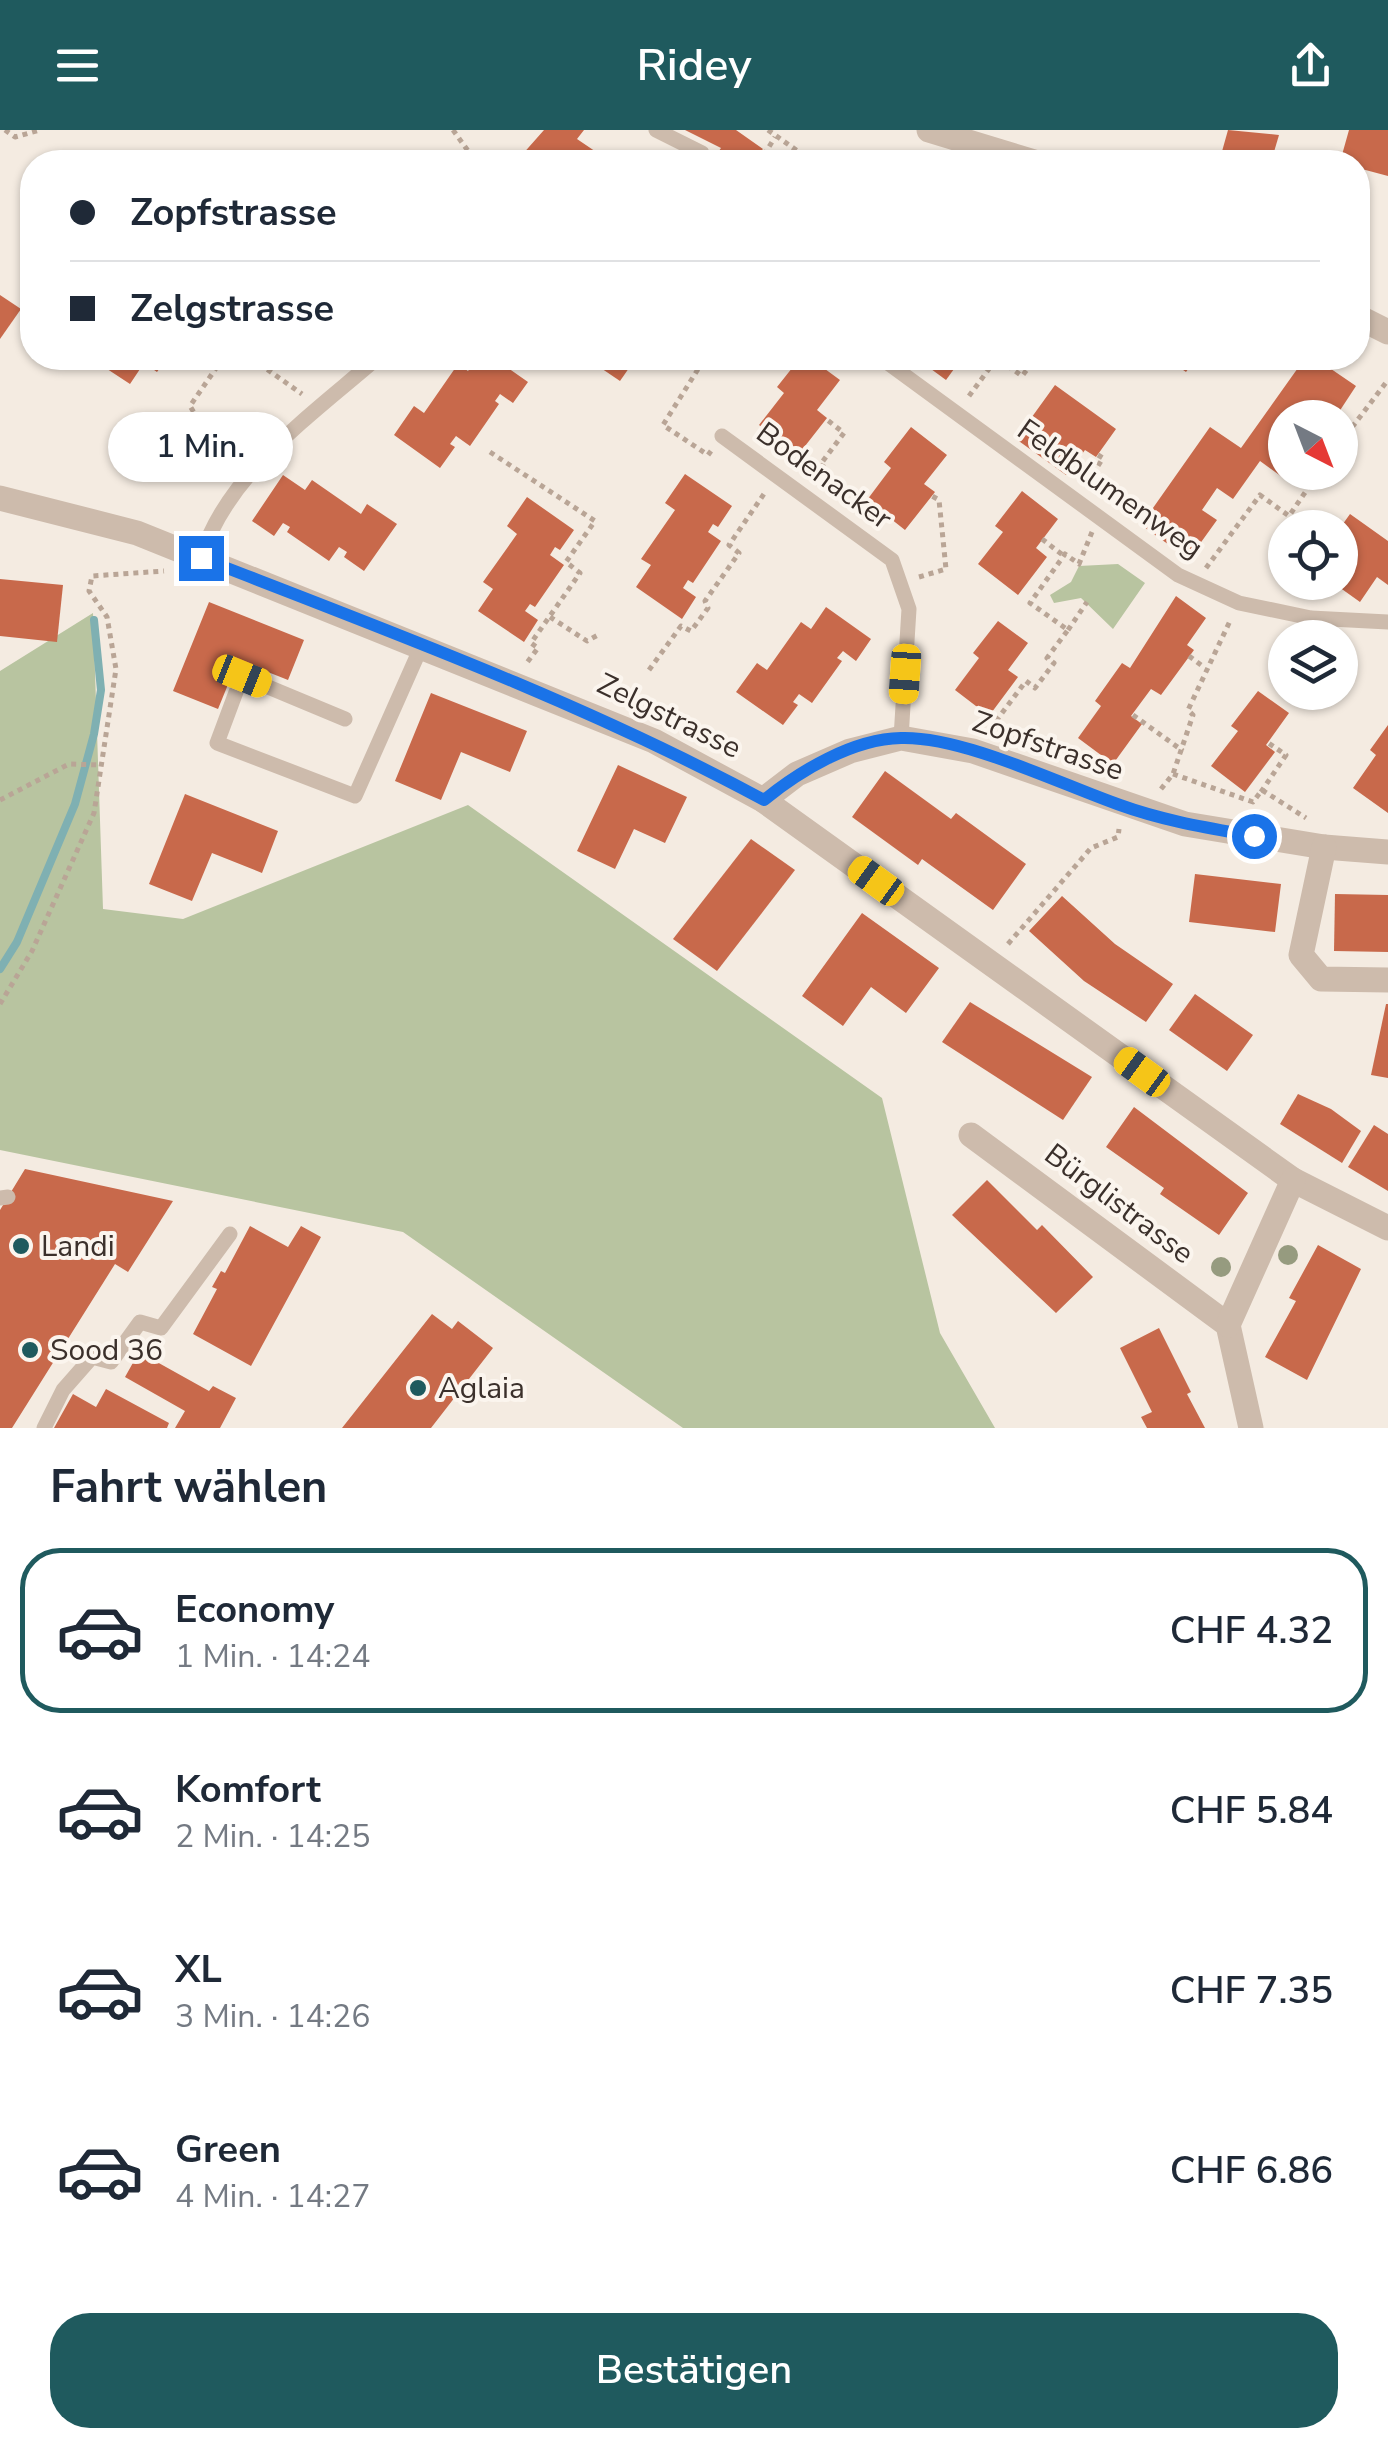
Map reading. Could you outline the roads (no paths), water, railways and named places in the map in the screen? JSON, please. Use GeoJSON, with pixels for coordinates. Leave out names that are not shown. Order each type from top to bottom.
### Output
{"type":"FeatureCollection","features":[{"type":"Feature","properties":{"kind":"street"},"geometry":{"type":"LineString","coordinates":[[929,130],[992,150]]}},
{"type":"Feature","properties":{"kind":"street","name":"Zelgstrasse"},"geometry":{"type":"LineString","coordinates":[[0,498],[136,533],[654,741],[764,800],[1292,1180],[1388,1228]]}},
{"type":"Feature","properties":{"kind":"street","name":"Zopfstrasse"},"geometry":{"type":"LineString","coordinates":[[764,800],[797,774],[850,751],[901,738],[972,751],[1184,824],[1322,837],[1388,852]]}},
{"type":"Feature","properties":{"kind":"street"},"geometry":{"type":"LineString","coordinates":[[1322,837],[1301,955],[1321,980],[1388,980]]}},
{"type":"Feature","properties":{"kind":"street","name":"Bürglistrasse"},"geometry":{"type":"LineString","coordinates":[[971,1135],[1228,1325]]}},
{"type":"Feature","properties":{"kind":"street"},"geometry":{"type":"LineString","coordinates":[[1250,1428],[1228,1325],[1292,1180]]}},
{"type":"Feature","properties":{"kind":"lane"},"geometry":{"type":"LineString","coordinates":[[656,130],[694,150]]}},
{"type":"Feature","properties":{"kind":"lane"},"geometry":{"type":"LineString","coordinates":[[190,554],[254,469],[363,370]]}},
{"type":"Feature","properties":{"kind":"lane","name":"Feldblumenweg"},"geometry":{"type":"LineString","coordinates":[[897,370],[1094,515],[1195,582],[1239,603],[1311,618],[1388,622]]}},
{"type":"Feature","properties":{"kind":"lane","name":"Bodenacker"},"geometry":{"type":"LineString","coordinates":[[722,436],[892,560],[909,609],[901,738]]}},
{"type":"Feature","properties":{"kind":"lane"},"geometry":{"type":"LineString","coordinates":[[345,719],[242,676],[217,743],[354,796],[422,645]]}},
{"type":"Feature","properties":{"kind":"lane"},"geometry":{"type":"LineString","coordinates":[[44,1428],[63,1390],[92,1357],[111,1362],[140,1322],[160,1328],[230,1234]]}},
{"type":"Feature","properties":{"kind":"waterway"},"geometry":{"type":"LineString","coordinates":[[0,969],[17,942],[75,804],[94,734],[101,690],[94,620]]}},
{"type":"Feature","properties":{"kind":"place","name":"Landi"},"geometry":{"type":"Point","coordinates":[21,1246]}},
{"type":"Feature","properties":{"kind":"place","name":"Sood 36"},"geometry":{"type":"Point","coordinates":[30,1350]}},
{"type":"Feature","properties":{"kind":"place","name":"Aglaia"},"geometry":{"type":"Point","coordinates":[418,1388]}}]}
